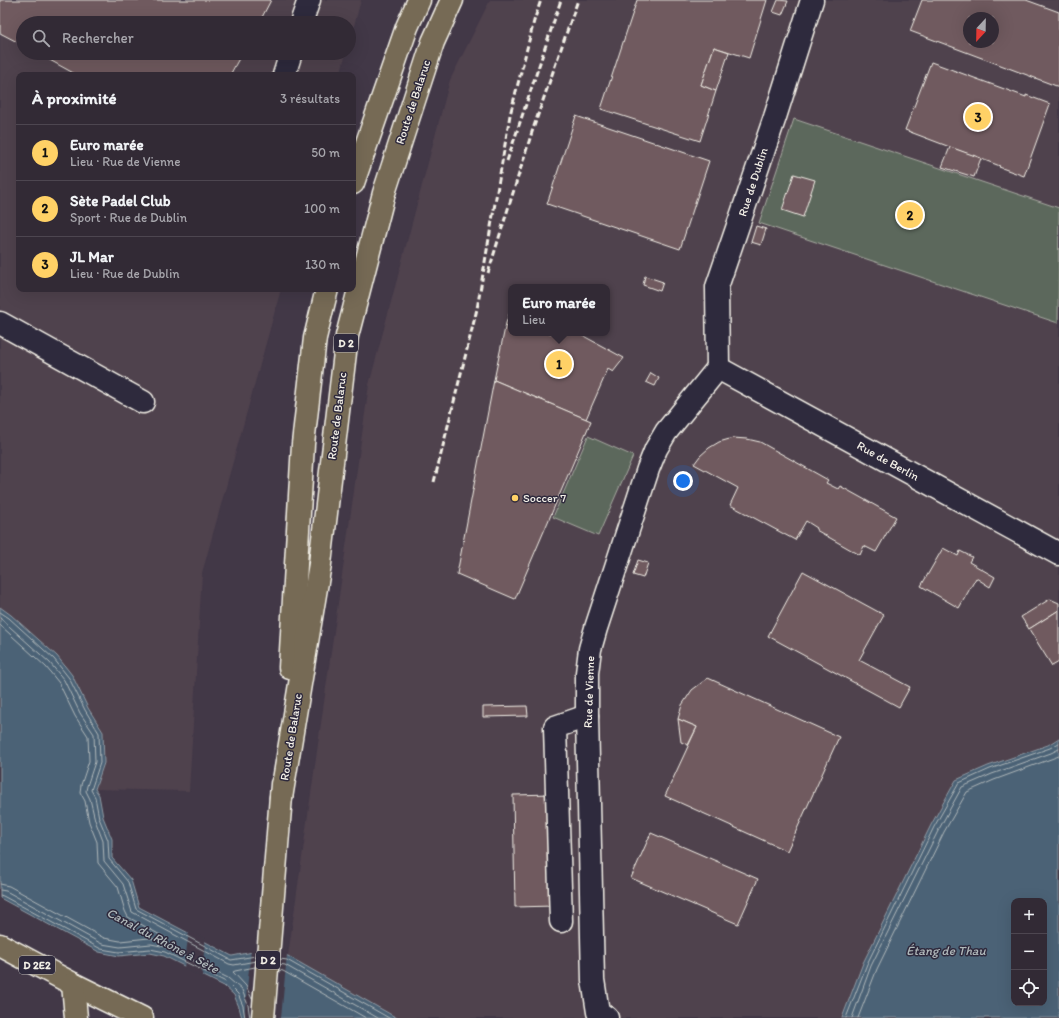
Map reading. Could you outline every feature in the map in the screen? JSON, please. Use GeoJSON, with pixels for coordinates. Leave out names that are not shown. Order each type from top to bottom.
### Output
{"type":"FeatureCollection","features":[{"type":"Feature","properties":{"kind":"main road"},"geometry":{"type":"LineString","coordinates":[[356,174],[407,27],[419,0]]}},
{"type":"Feature","properties":{"kind":"main road","name":"Route de Balaruc"},"geometry":{"type":"LineString","coordinates":[[281,798],[320,564],[347,336],[384,193],[433,42],[452,0]]}},
{"type":"Feature","properties":{"kind":"main road","name":"Route de Balaruc"},"geometry":{"type":"LineString","coordinates":[[263,1018],[281,798],[303,444],[315,338],[326,292]]}},
{"type":"Feature","properties":{"kind":"main road","name":"D 2E2"},"geometry":{"type":"LineString","coordinates":[[0,945],[73,984],[142,1018]]}},
{"type":"Feature","properties":{"kind":"main road"},"geometry":{"type":"LineString","coordinates":[[73,984],[76,1018]]}},
{"type":"Feature","properties":{"kind":"street"},"geometry":{"type":"LineString","coordinates":[[303,16],[309,0]]}},
{"type":"Feature","properties":{"kind":"street","name":"Rue de Dublin"},"geometry":{"type":"LineString","coordinates":[[718,368],[718,287],[812,0]]}},
{"type":"Feature","properties":{"kind":"street"},"geometry":{"type":"LineString","coordinates":[[285,72],[289,60]]}},
{"type":"Feature","properties":{"kind":"street"},"geometry":{"type":"LineString","coordinates":[[0,323],[143,402]]}},
{"type":"Feature","properties":{"kind":"street","name":"Rue de Berlin"},"geometry":{"type":"LineString","coordinates":[[718,368],[1059,554]]}},
{"type":"Feature","properties":{"kind":"street","name":"Rue de Vienne"},"geometry":{"type":"LineString","coordinates":[[603,1015],[593,980],[587,716],[587,673],[590,649],[648,469],[656,449],[666,432],[718,368]]}},
{"type":"Feature","properties":{"kind":"street"},"geometry":{"type":"LineString","coordinates":[[561,921],[555,726],[587,716]]}},
{"type":"Feature","properties":{"kind":"shaded area"},"geometry":{"type":"Polygon","coordinates":[[[0,0],[361,0],[356,18],[356,16],[16,16],[16,60],[344,60],[341,72],[16,72],[16,292],[280,292],[202,573],[189,791],[95,789],[104,763],[103,732],[88,708],[11,615],[0,607],[0,0]]]}},
{"type":"Feature","properties":{"kind":"shaded area"},"geometry":{"type":"Polygon","coordinates":[[[490,0],[1059,0],[1059,738],[1048,745],[988,766],[956,780],[851,994],[842,1018],[397,1018],[288,956],[369,385],[450,80],[490,0]]]}},
{"type":"Feature","properties":{"kind":"green space"},"geometry":{"type":"Polygon","coordinates":[[[794,119],[1059,208],[1058,323],[759,223],[794,119]]]}},
{"type":"Feature","properties":{"kind":"green space"},"geometry":{"type":"Polygon","coordinates":[[[588,436],[633,456],[598,536],[553,517],[588,436]]]}},
{"type":"Feature","properties":{"kind":"water","name":"Canal du Rhône à Sète"},"geometry":{"type":"Polygon","coordinates":[[[0,607],[57,656],[72,675],[88,708],[103,732],[104,763],[95,789],[99,795],[103,817],[112,839],[112,858],[131,880],[139,907],[232,956],[253,952],[288,956],[397,1018],[242,1018],[234,995],[224,986],[164,956],[150,953],[119,956],[99,952],[0,898],[0,607]]]}},
{"type":"Feature","properties":{"kind":"water","name":"Étang de Thau"},"geometry":{"type":"Polygon","coordinates":[[[1059,738],[1059,1018],[842,1018],[863,963],[931,825],[956,780],[988,766],[1048,745],[1059,738]]]}},
{"type":"Feature","properties":{"kind":"pier"},"geometry":{"type":"Polygon","coordinates":[[[189,931],[205,939],[202,977],[184,968],[189,931]]]}},
{"type":"Feature","properties":{"kind":"pier"},"geometry":{"type":"Polygon","coordinates":[[[251,950],[287,954],[281,1018],[244,1018],[251,950]]]}},
{"type":"Feature","properties":{"kind":"building"},"geometry":{"type":"Polygon","coordinates":[[[0,0],[271,0],[263,16],[16,16],[16,41],[0,33],[0,0]]]}},
{"type":"Feature","properties":{"kind":"building"},"geometry":{"type":"Polygon","coordinates":[[[637,0],[767,0],[749,58],[714,47],[701,85],[716,91],[700,141],[601,109],[637,0]]]}},
{"type":"Feature","properties":{"kind":"building"},"geometry":{"type":"Polygon","coordinates":[[[778,0],[788,1],[782,15],[773,12],[778,0]]]}},
{"type":"Feature","properties":{"kind":"building"},"geometry":{"type":"Polygon","coordinates":[[[922,0],[1026,0],[1059,12],[1059,87],[910,31],[922,0]]]}},
{"type":"Feature","properties":{"kind":"building"},"geometry":{"type":"Polygon","coordinates":[[[714,47],[729,52],[716,91],[701,85],[714,47]]]}},
{"type":"Feature","properties":{"kind":"building"},"geometry":{"type":"Polygon","coordinates":[[[50,60],[238,60],[232,72],[72,72],[50,60]]]}},
{"type":"Feature","properties":{"kind":"building"},"geometry":{"type":"Polygon","coordinates":[[[931,62],[1026,97],[1026,95],[1050,104],[1024,176],[905,130],[931,62]]]}},
{"type":"Feature","properties":{"kind":"building"},"geometry":{"type":"Polygon","coordinates":[[[576,116],[709,161],[680,249],[547,204],[576,116]]]}},
{"type":"Feature","properties":{"kind":"building"},"geometry":{"type":"Polygon","coordinates":[[[950,147],[981,158],[974,177],[942,167],[950,147]]]}},
{"type":"Feature","properties":{"kind":"building"},"geometry":{"type":"Polygon","coordinates":[[[794,174],[815,180],[803,217],[782,210],[794,174]]]}},
{"type":"Feature","properties":{"kind":"building"},"geometry":{"type":"Polygon","coordinates":[[[756,226],[766,229],[761,245],[751,242],[756,226]]]}},
{"type":"Feature","properties":{"kind":"building"},"geometry":{"type":"Polygon","coordinates":[[[645,276],[663,282],[660,291],[643,285],[645,276]]]}},
{"type":"Feature","properties":{"kind":"building"},"geometry":{"type":"Polygon","coordinates":[[[508,317],[508,336],[584,336],[624,358],[613,372],[608,369],[586,419],[494,380],[508,317]]]}},
{"type":"Feature","properties":{"kind":"building"},"geometry":{"type":"Polygon","coordinates":[[[651,373],[659,378],[655,386],[646,382],[651,373]]]}},
{"type":"Feature","properties":{"kind":"building","name":"Soccer 7"},"geometry":{"type":"Polygon","coordinates":[[[494,380],[591,421],[515,599],[457,574],[494,380]]]}},
{"type":"Feature","properties":{"kind":"building"},"geometry":{"type":"Polygon","coordinates":[[[733,438],[760,442],[828,480],[826,483],[838,489],[840,486],[896,517],[876,552],[864,546],[860,555],[816,530],[817,528],[806,521],[795,540],[730,505],[738,488],[694,464],[709,448],[719,442],[733,438]]]}},
{"type":"Feature","properties":{"kind":"building"},"geometry":{"type":"Polygon","coordinates":[[[943,548],[958,556],[960,551],[972,557],[969,562],[995,577],[990,587],[976,578],[959,608],[921,586],[943,548]]]}},
{"type":"Feature","properties":{"kind":"building"},"geometry":{"type":"Polygon","coordinates":[[[638,560],[648,563],[643,578],[633,575],[638,560]]]}},
{"type":"Feature","properties":{"kind":"building"},"geometry":{"type":"Polygon","coordinates":[[[803,571],[884,615],[859,660],[910,687],[899,707],[768,636],[803,571]]]}},
{"type":"Feature","properties":{"kind":"building"},"geometry":{"type":"Polygon","coordinates":[[[1050,599],[1059,603],[1059,610],[1029,629],[1021,617],[1050,599]]]}},
{"type":"Feature","properties":{"kind":"building"},"geometry":{"type":"Polygon","coordinates":[[[1059,610],[1059,662],[1052,666],[1029,629],[1059,610]]]}},
{"type":"Feature","properties":{"kind":"building"},"geometry":{"type":"Polygon","coordinates":[[[708,678],[839,737],[787,851],[665,796],[697,727],[678,719],[682,705],[692,690],[708,678]]]}},
{"type":"Feature","properties":{"kind":"building"},"geometry":{"type":"Polygon","coordinates":[[[527,706],[528,716],[483,717],[483,707],[527,706]]]}},
{"type":"Feature","properties":{"kind":"building"},"geometry":{"type":"Polygon","coordinates":[[[678,719],[697,727],[688,745],[681,742],[678,719]]]}},
{"type":"Feature","properties":{"kind":"building"},"geometry":{"type":"Polygon","coordinates":[[[552,794],[554,906],[515,907],[513,795],[552,794]]]}},
{"type":"Feature","properties":{"kind":"building"},"geometry":{"type":"Polygon","coordinates":[[[651,833],[758,879],[738,924],[631,878],[651,833]]]}},
{"type":"Feature","properties":{"kind":"railway"},"geometry":{"type":"LineString","coordinates":[[434,482],[477,309],[510,115],[534,21],[541,0]]}},
{"type":"Feature","properties":{"kind":"railway"},"geometry":{"type":"LineString","coordinates":[[507,161],[561,0]]}},
{"type":"Feature","properties":{"kind":"railway"},"geometry":{"type":"LineString","coordinates":[[488,273],[532,132],[578,0]]}},
{"type":"Feature","properties":{"kind":"place","name":"JL Mar"},"geometry":{"type":"Point","coordinates":[978,117]}},
{"type":"Feature","properties":{"kind":"place","name":"Sète Padel Club"},"geometry":{"type":"Point","coordinates":[910,215]}},
{"type":"Feature","properties":{"kind":"place","name":"Euro marée"},"geometry":{"type":"Point","coordinates":[559,364]}},
{"type":"Feature","properties":{"kind":"place","name":"Soccer 7"},"geometry":{"type":"Point","coordinates":[515,498]}}]}
